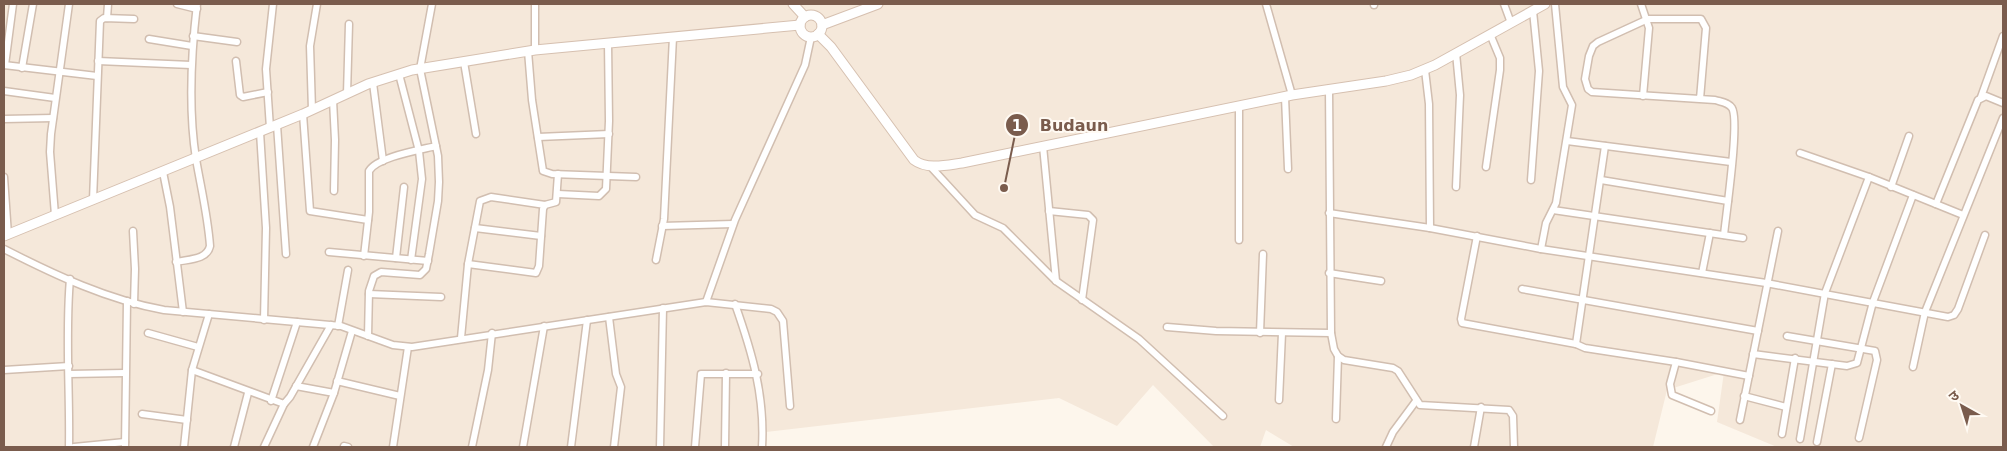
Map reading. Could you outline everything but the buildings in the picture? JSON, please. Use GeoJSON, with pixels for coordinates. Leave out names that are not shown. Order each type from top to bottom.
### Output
{"type":"FeatureCollection","features":[{"type":"Feature","properties":{"kind":"street"},"geometry":{"type":"LineString","coordinates":[[13,4],[4,65],[97,76]]}},
{"type":"Feature","properties":{"kind":"street"},"geometry":{"type":"LineString","coordinates":[[22,68],[33,4]]}},
{"type":"Feature","properties":{"kind":"street"},"geometry":{"type":"LineString","coordinates":[[55,215],[50,152],[55,98],[69,4]]}},
{"type":"Feature","properties":{"kind":"street"},"geometry":{"type":"LineString","coordinates":[[107,18],[108,4]]}},
{"type":"Feature","properties":{"kind":"street"},"geometry":{"type":"LineString","coordinates":[[176,262],[203,256],[207,254],[210,246],[196,158],[191,65],[197,6],[177,4]]}},
{"type":"Feature","properties":{"kind":"street"},"geometry":{"type":"LineString","coordinates":[[273,4],[266,70],[274,126],[286,254]]}},
{"type":"Feature","properties":{"kind":"street"},"geometry":{"type":"LineString","coordinates":[[312,110],[310,46],[317,4]]}},
{"type":"Feature","properties":{"kind":"street"},"geometry":{"type":"LineString","coordinates":[[368,336],[369,294],[372,278],[381,272],[420,275],[424,273],[428,261],[438,202],[440,172],[420,69],[432,4]]}},
{"type":"Feature","properties":{"kind":"street"},"geometry":{"type":"LineString","coordinates":[[534,4],[531,51],[538,137],[544,171],[558,174],[636,177]]}},
{"type":"Feature","properties":{"kind":"street"},"geometry":{"type":"LineString","coordinates":[[706,302],[733,224],[805,65],[814,36],[822,25],[878,4]]}},
{"type":"Feature","properties":{"kind":"street"},"geometry":{"type":"LineString","coordinates":[[1266,4],[1289,96],[1288,168]]}},
{"type":"Feature","properties":{"kind":"street"},"geometry":{"type":"LineString","coordinates":[[1504,4],[1511,23]]}},
{"type":"Feature","properties":{"kind":"street"},"geometry":{"type":"LineString","coordinates":[[822,25],[816,16],[800,8],[802,32],[814,36],[830,47],[914,160],[930,166],[962,163],[1289,96],[1386,81],[1425,70],[1545,4]]}},
{"type":"Feature","properties":{"kind":"street"},"geometry":{"type":"LineString","coordinates":[[1541,249],[1546,223],[1553,210],[1572,105],[1563,87],[1555,4]]}},
{"type":"Feature","properties":{"kind":"street"},"geometry":{"type":"LineString","coordinates":[[1641,4],[1648,19],[1643,96]]}},
{"type":"Feature","properties":{"kind":"street"},"geometry":{"type":"LineString","coordinates":[[1531,180],[1539,71],[1533,11]]}},
{"type":"Feature","properties":{"kind":"street"},"geometry":{"type":"LineString","coordinates":[[93,200],[100,21],[107,18],[134,19]]}},
{"type":"Feature","properties":{"kind":"street"},"geometry":{"type":"LineString","coordinates":[[1700,99],[1705,22],[1696,18],[1648,19],[1602,39],[1593,46],[1585,79],[1588,89],[1592,92],[1700,99],[1726,102],[1732,107],[1735,125],[1724,235]]}},
{"type":"Feature","properties":{"kind":"street"},"geometry":{"type":"LineString","coordinates":[[347,94],[349,24]]}},
{"type":"Feature","properties":{"kind":"street"},"geometry":{"type":"LineString","coordinates":[[4,177],[6,235],[260,132],[373,82],[399,74],[531,51],[800,25]]}},
{"type":"Feature","properties":{"kind":"street"},"geometry":{"type":"LineString","coordinates":[[1486,167],[1500,70],[1500,58],[1490,34]]}},
{"type":"Feature","properties":{"kind":"street"},"geometry":{"type":"LineString","coordinates":[[193,36],[237,42]]}},
{"type":"Feature","properties":{"kind":"street"},"geometry":{"type":"LineString","coordinates":[[1936,204],[1981,97],[2003,36]]}},
{"type":"Feature","properties":{"kind":"street"},"geometry":{"type":"LineString","coordinates":[[656,260],[662,226],[673,37]]}},
{"type":"Feature","properties":{"kind":"street"},"geometry":{"type":"LineString","coordinates":[[149,39],[192,46]]}},
{"type":"Feature","properties":{"kind":"street"},"geometry":{"type":"LineString","coordinates":[[558,194],[602,195],[606,189],[609,134],[608,43]]}},
{"type":"Feature","properties":{"kind":"street"},"geometry":{"type":"LineString","coordinates":[[1456,53],[1460,95],[1456,186]]}},
{"type":"Feature","properties":{"kind":"street"},"geometry":{"type":"LineString","coordinates":[[98,61],[191,65]]}},
{"type":"Feature","properties":{"kind":"street"},"geometry":{"type":"LineString","coordinates":[[236,62],[240,95],[243,97],[268,92]]}},
{"type":"Feature","properties":{"kind":"street"},"geometry":{"type":"LineString","coordinates":[[464,62],[476,134]]}},
{"type":"Feature","properties":{"kind":"street"},"geometry":{"type":"LineString","coordinates":[[1425,70],[1429,113],[1430,228]]}},
{"type":"Feature","properties":{"kind":"street"},"geometry":{"type":"LineString","coordinates":[[399,74],[419,150],[422,179],[411,260]]}},
{"type":"Feature","properties":{"kind":"street"},"geometry":{"type":"LineString","coordinates":[[373,82],[383,161]]}},
{"type":"Feature","properties":{"kind":"street"},"geometry":{"type":"LineString","coordinates":[[1329,89],[1329,273],[1331,333],[1334,349],[1338,356],[1344,360],[1393,368],[1398,371],[1416,401],[1424,406],[1504,408],[1512,413],[1514,447]]}},
{"type":"Feature","properties":{"kind":"street"},"geometry":{"type":"LineString","coordinates":[[4,90],[55,98]]}},
{"type":"Feature","properties":{"kind":"street"},"geometry":{"type":"LineString","coordinates":[[1981,97],[1986,96],[2003,102]]}},
{"type":"Feature","properties":{"kind":"street"},"geometry":{"type":"LineString","coordinates":[[333,100],[336,140],[334,191]]}},
{"type":"Feature","properties":{"kind":"street"},"geometry":{"type":"LineString","coordinates":[[1239,106],[1239,240]]}},
{"type":"Feature","properties":{"kind":"street"},"geometry":{"type":"LineString","coordinates":[[303,114],[310,211],[368,220]]}},
{"type":"Feature","properties":{"kind":"street"},"geometry":{"type":"LineString","coordinates":[[4,119],[53,118]]}},
{"type":"Feature","properties":{"kind":"street"},"geometry":{"type":"LineString","coordinates":[[1913,367],[1925,312],[2003,118]]}},
{"type":"Feature","properties":{"kind":"street"},"geometry":{"type":"LineString","coordinates":[[260,132],[266,228],[264,320]]}},
{"type":"Feature","properties":{"kind":"street"},"geometry":{"type":"LineString","coordinates":[[538,137],[609,134]]}},
{"type":"Feature","properties":{"kind":"street"},"geometry":{"type":"LineString","coordinates":[[1890,187],[1909,136]]}},
{"type":"Feature","properties":{"kind":"street"},"geometry":{"type":"LineString","coordinates":[[1567,141],[1731,162]]}},
{"type":"Feature","properties":{"kind":"street"},"geometry":{"type":"LineString","coordinates":[[364,256],[368,220],[369,171],[372,166],[436,146]]}},
{"type":"Feature","properties":{"kind":"street"},"geometry":{"type":"LineString","coordinates":[[1044,146],[1056,281]]}},
{"type":"Feature","properties":{"kind":"street"},"geometry":{"type":"LineString","coordinates":[[1576,344],[1605,146]]}},
{"type":"Feature","properties":{"kind":"street"},"geometry":{"type":"LineString","coordinates":[[1800,153],[1869,177],[1964,215]]}},
{"type":"Feature","properties":{"kind":"street"},"geometry":{"type":"LineString","coordinates":[[930,166],[964,206],[976,215],[1003,228],[1056,281],[1104,313],[1158,354],[1224,416]]}},
{"type":"Feature","properties":{"kind":"street"},"geometry":{"type":"LineString","coordinates":[[163,172],[170,208],[183,312]]}},
{"type":"Feature","properties":{"kind":"street"},"geometry":{"type":"LineString","coordinates":[[462,338],[468,264],[479,204],[486,197],[545,205],[554,204],[558,194],[558,174]]}},
{"type":"Feature","properties":{"kind":"street"},"geometry":{"type":"LineString","coordinates":[[1800,439],[1825,293],[1869,177]]}},
{"type":"Feature","properties":{"kind":"street"},"geometry":{"type":"LineString","coordinates":[[1601,180],[1728,202]]}},
{"type":"Feature","properties":{"kind":"street"},"geometry":{"type":"LineString","coordinates":[[396,258],[404,187]]}},
{"type":"Feature","properties":{"kind":"street"},"geometry":{"type":"LineString","coordinates":[[1753,354],[1847,366],[1856,363],[1873,302],[1913,195]]}},
{"type":"Feature","properties":{"kind":"street"},"geometry":{"type":"LineString","coordinates":[[468,264],[536,273],[539,266],[543,209],[545,205]]}},
{"type":"Feature","properties":{"kind":"street"},"geometry":{"type":"LineString","coordinates":[[1553,210],[1743,238]]}},
{"type":"Feature","properties":{"kind":"street"},"geometry":{"type":"LineString","coordinates":[[1050,211],[1088,216],[1093,220],[1082,300]]}},
{"type":"Feature","properties":{"kind":"street"},"geometry":{"type":"LineString","coordinates":[[1329,213],[1430,228],[1541,249],[1766,283],[1948,317],[1954,315],[1958,309],[1985,235]]}},
{"type":"Feature","properties":{"kind":"street"},"geometry":{"type":"LineString","coordinates":[[662,226],[733,224]]}},
{"type":"Feature","properties":{"kind":"street"},"geometry":{"type":"LineString","coordinates":[[474,228],[541,236]]}},
{"type":"Feature","properties":{"kind":"street"},"geometry":{"type":"LineString","coordinates":[[1740,420],[1778,230]]}},
{"type":"Feature","properties":{"kind":"street"},"geometry":{"type":"LineString","coordinates":[[74,447],[125,445],[125,373],[130,302],[135,278],[133,231]]}},
{"type":"Feature","properties":{"kind":"street"},"geometry":{"type":"LineString","coordinates":[[1702,273],[1710,233]]}},
{"type":"Feature","properties":{"kind":"street"},"geometry":{"type":"LineString","coordinates":[[1477,236],[1462,323],[1576,344],[1585,348],[1676,362],[1749,376]]}},
{"type":"Feature","properties":{"kind":"street"},"geometry":{"type":"LineString","coordinates":[[4,249],[97,292],[130,302],[183,312],[334,326],[393,345],[408,347],[706,302],[771,309],[781,316],[790,406]]}},
{"type":"Feature","properties":{"kind":"street"},"geometry":{"type":"LineString","coordinates":[[329,252],[428,261]]}},
{"type":"Feature","properties":{"kind":"street"},"geometry":{"type":"LineString","coordinates":[[1260,332],[1263,254]]}},
{"type":"Feature","properties":{"kind":"street"},"geometry":{"type":"LineString","coordinates":[[264,447],[284,404],[334,326],[348,270]]}},
{"type":"Feature","properties":{"kind":"street"},"geometry":{"type":"LineString","coordinates":[[1329,273],[1381,281]]}},
{"type":"Feature","properties":{"kind":"street"},"geometry":{"type":"LineString","coordinates":[[69,447],[69,370],[66,332],[70,279]]}},
{"type":"Feature","properties":{"kind":"street"},"geometry":{"type":"LineString","coordinates":[[1522,289],[1758,331]]}},
{"type":"Feature","properties":{"kind":"street"},"geometry":{"type":"LineString","coordinates":[[369,294],[441,297]]}},
{"type":"Feature","properties":{"kind":"street"},"geometry":{"type":"LineString","coordinates":[[735,304],[753,353],[758,374],[764,421],[762,447]]}},
{"type":"Feature","properties":{"kind":"street"},"geometry":{"type":"LineString","coordinates":[[660,447],[663,308]]}},
{"type":"Feature","properties":{"kind":"street"},"geometry":{"type":"LineString","coordinates":[[184,447],[192,370],[209,314]]}},
{"type":"Feature","properties":{"kind":"street"},"geometry":{"type":"LineString","coordinates":[[609,316],[616,374],[621,387],[614,447]]}},
{"type":"Feature","properties":{"kind":"street"},"geometry":{"type":"LineString","coordinates":[[571,447],[587,320]]}},
{"type":"Feature","properties":{"kind":"street"},"geometry":{"type":"LineString","coordinates":[[271,401],[297,322]]}},
{"type":"Feature","properties":{"kind":"street"},"geometry":{"type":"LineString","coordinates":[[523,447],[544,326]]}},
{"type":"Feature","properties":{"kind":"street"},"geometry":{"type":"LineString","coordinates":[[1168,327],[1282,333],[1331,333]]}},
{"type":"Feature","properties":{"kind":"street"},"geometry":{"type":"LineString","coordinates":[[313,447],[334,392],[352,331]]}},
{"type":"Feature","properties":{"kind":"street"},"geometry":{"type":"LineString","coordinates":[[148,333],[198,347]]}},
{"type":"Feature","properties":{"kind":"street"},"geometry":{"type":"LineString","coordinates":[[472,447],[488,370],[492,333]]}},
{"type":"Feature","properties":{"kind":"street"},"geometry":{"type":"LineString","coordinates":[[1279,400],[1282,333]]}},
{"type":"Feature","properties":{"kind":"street"},"geometry":{"type":"LineString","coordinates":[[1787,336],[1862,347],[1875,351],[1877,360],[1859,438]]}},
{"type":"Feature","properties":{"kind":"street"},"geometry":{"type":"LineString","coordinates":[[393,447],[408,347]]}},
{"type":"Feature","properties":{"kind":"street"},"geometry":{"type":"LineString","coordinates":[[1336,419],[1338,356]]}},
{"type":"Feature","properties":{"kind":"street"},"geometry":{"type":"LineString","coordinates":[[1782,434],[1795,358]]}},
{"type":"Feature","properties":{"kind":"street"},"geometry":{"type":"LineString","coordinates":[[1676,362],[1670,384],[1672,395],[1711,411]]}},
{"type":"Feature","properties":{"kind":"street"},"geometry":{"type":"LineString","coordinates":[[1817,442],[1832,364]]}},
{"type":"Feature","properties":{"kind":"street"},"geometry":{"type":"LineString","coordinates":[[4,370],[69,370],[125,373]]}},
{"type":"Feature","properties":{"kind":"street"},"geometry":{"type":"LineString","coordinates":[[192,370],[248,393],[284,404]]}},
{"type":"Feature","properties":{"kind":"street"},"geometry":{"type":"LineString","coordinates":[[695,447],[699,377],[704,372],[758,374]]}},
{"type":"Feature","properties":{"kind":"street"},"geometry":{"type":"LineString","coordinates":[[725,447],[726,373]]}},
{"type":"Feature","properties":{"kind":"street"},"geometry":{"type":"LineString","coordinates":[[337,381],[400,396]]}},
{"type":"Feature","properties":{"kind":"street"},"geometry":{"type":"LineString","coordinates":[[296,386],[334,392]]}},
{"type":"Feature","properties":{"kind":"street"},"geometry":{"type":"LineString","coordinates":[[234,447],[248,393]]}},
{"type":"Feature","properties":{"kind":"street"},"geometry":{"type":"LineString","coordinates":[[1744,396],[1786,407]]}},
{"type":"Feature","properties":{"kind":"street"},"geometry":{"type":"LineString","coordinates":[[1386,447],[1393,432],[1416,401]]}},
{"type":"Feature","properties":{"kind":"street"},"geometry":{"type":"LineString","coordinates":[[1474,447],[1480,407]]}},
{"type":"Feature","properties":{"kind":"street"},"geometry":{"type":"LineString","coordinates":[[142,414],[187,420]]}},
{"type":"Feature","properties":{"kind":"shaded area"},"geometry":{"type":"Polygon","coordinates":[[[4,4],[2003,4],[2003,447],[1777,447],[1717,422],[1724,372],[1667,390],[1653,447],[1294,447],[1266,430],[1260,447],[1214,447],[1153,385],[1117,426],[1059,398],[766,432],[762,447],[4,447],[4,4]]]}},
{"type":"Feature","properties":{"kind":"place","name":"Budaun"},"geometry":{"type":"Point","coordinates":[1004,188]}}]}
